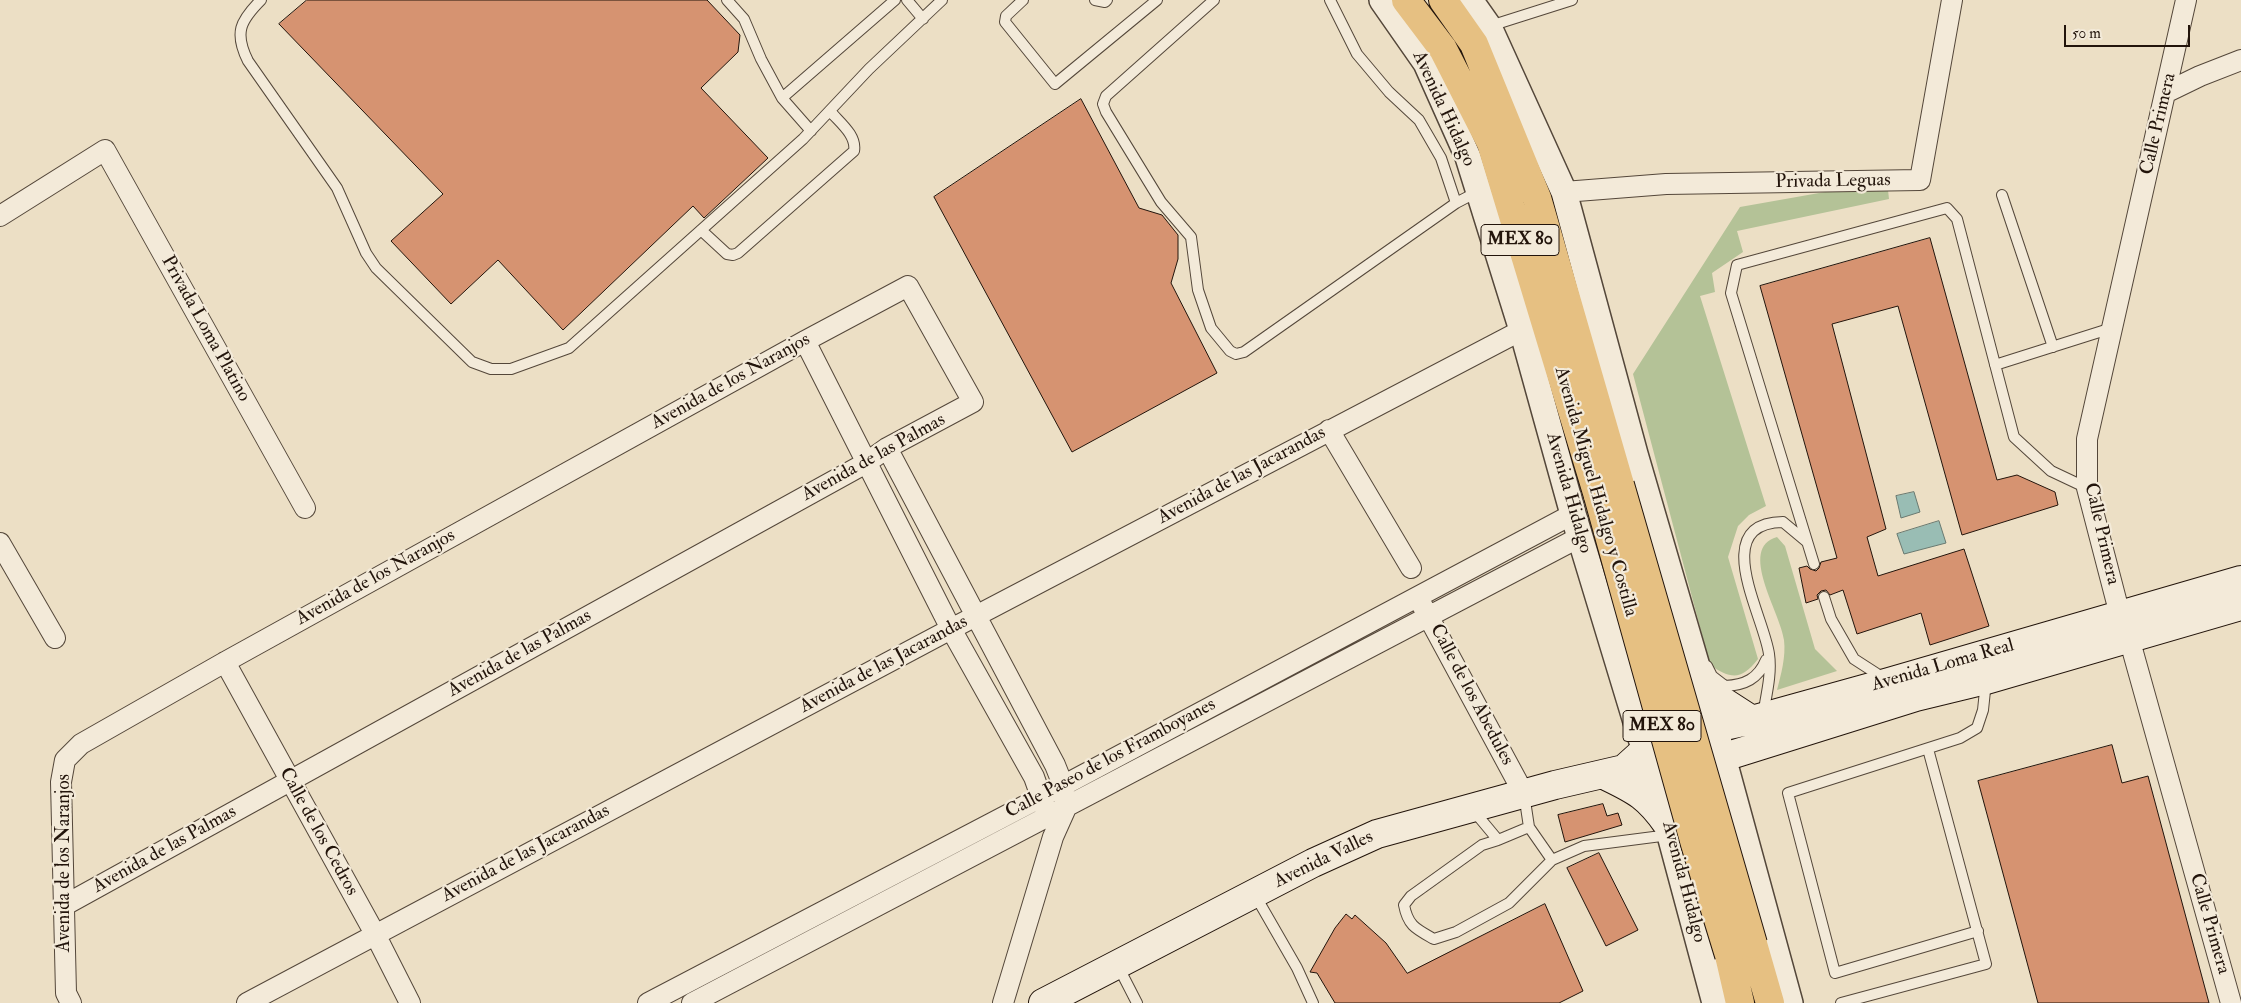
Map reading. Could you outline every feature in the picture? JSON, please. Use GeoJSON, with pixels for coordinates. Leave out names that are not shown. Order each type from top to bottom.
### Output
{"type":"FeatureCollection","features":[{"type":"Feature","properties":{"kind":"main road","name":"Avenida Miguel Hidalgo y Costilla"},"geometry":{"type":"LineString","coordinates":[[1406,0],[1443,49],[1491,143],[1609,491],[1770,1003]]}},
{"type":"Feature","properties":{"kind":"main road","name":"Avenida Miguel Hidalgo y Costilla"},"geometry":{"type":"LineString","coordinates":[[1443,0],[1474,44],[1538,198],[1695,844],[1729,955],[1740,1003]]}},
{"type":"Feature","properties":{"kind":"main road","name":"Avenida Loma Real"},"geometry":{"type":"LineString","coordinates":[[1663,810],[1727,769],[1916,697],[1986,680],[2241,580]]}},
{"type":"Feature","properties":{"kind":"main road","name":"Avenida Loma Real"},"geometry":{"type":"LineString","coordinates":[[1645,750],[1715,728],[1757,719],[1889,682],[2125,626],[2241,606]]}},
{"type":"Feature","properties":{"kind":"main road"},"geometry":{"type":"LineString","coordinates":[[1706,694],[1757,719]]}},
{"type":"Feature","properties":{"kind":"main road","name":"Avenida Valles"},"geometry":{"type":"LineString","coordinates":[[1043,1003],[1254,894],[1377,834],[1555,785],[1613,772],[1645,750]]}},
{"type":"Feature","properties":{"kind":"main road"},"geometry":{"type":"LineString","coordinates":[[1613,772],[1663,810]]}},
{"type":"Feature","properties":{"kind":"main road"},"geometry":{"type":"LineString","coordinates":[[1613,772],[1632,789],[1663,810]]}},
{"type":"Feature","properties":{"kind":"street","name":"Avenida Hidalgo"},"geometry":{"type":"LineString","coordinates":[[1382,0],[1426,63],[1468,157],[1522,330],[1577,525],[1663,810],[1715,1003]]}},
{"type":"Feature","properties":{"kind":"street"},"geometry":{"type":"LineString","coordinates":[[1470,0],[1489,27],[1564,192],[1636,454],[1727,769],[1790,1003]]}},
{"type":"Feature","properties":{"kind":"street","name":"Privada Leguas"},"geometry":{"type":"LineString","coordinates":[[1564,192],[1666,184],[1920,180],[1952,0]]}},
{"type":"Feature","properties":{"kind":"street","name":"Calle Primera"},"geometry":{"type":"LineString","coordinates":[[2186,0],[2167,92],[2087,440],[2087,488],[2231,1003]]}},
{"type":"Feature","properties":{"kind":"street"},"geometry":{"type":"LineString","coordinates":[[2167,92],[2200,76],[2241,60]]}},
{"type":"Feature","properties":{"kind":"street","name":"Privada Loma Platino"},"geometry":{"type":"LineString","coordinates":[[0,216],[105,150],[305,508]]}},
{"type":"Feature","properties":{"kind":"street","name":"Avenida de los Naranjos"},"geometry":{"type":"LineString","coordinates":[[71,1003],[66,993],[61,782],[65,760],[81,744],[225,662],[908,286],[973,402]]}},
{"type":"Feature","properties":{"kind":"street","name":"Avenida de las Jacarandas"},"geometry":{"type":"LineString","coordinates":[[248,1003],[951,628],[1522,330]]}},
{"type":"Feature","properties":{"kind":"street"},"geometry":{"type":"LineString","coordinates":[[805,341],[951,628],[1034,777],[1042,796],[1054,837]]}},
{"type":"Feature","properties":{"kind":"street","name":"Avenida de las Palmas"},"geometry":{"type":"LineString","coordinates":[[65,905],[866,463],[887,448],[973,402]]}},
{"type":"Feature","properties":{"kind":"street"},"geometry":{"type":"LineString","coordinates":[[1330,430],[1411,568]]}},
{"type":"Feature","properties":{"kind":"street"},"geometry":{"type":"LineString","coordinates":[[887,448],[1055,765],[1063,785],[1066,808],[1054,837],[1003,1003]]}},
{"type":"Feature","properties":{"kind":"street","name":"Calle Paseo de los Framboyanes"},"geometry":{"type":"LineString","coordinates":[[648,1003],[1508,548],[1577,525]]}},
{"type":"Feature","properties":{"kind":"street","name":"Calle Paseo de los Framboyanes"},"geometry":{"type":"LineString","coordinates":[[692,1003],[1521,568],[1577,525]]}},
{"type":"Feature","properties":{"kind":"street"},"geometry":{"type":"LineString","coordinates":[[0,543],[55,638]]}},
{"type":"Feature","properties":{"kind":"street"},"geometry":{"type":"LineString","coordinates":[[1508,548],[1521,568]]}},
{"type":"Feature","properties":{"kind":"street","name":"Calle de los Abedules"},"geometry":{"type":"LineString","coordinates":[[1417,597],[1524,794]]}},
{"type":"Feature","properties":{"kind":"street","name":"Calle de los Cedros"},"geometry":{"type":"LineString","coordinates":[[225,662],[375,934],[410,1003]]}},
{"type":"Feature","properties":{"kind":"street"},"geometry":{"type":"LineString","coordinates":[[1636,723],[1647,725],[1674,717],[1700,706],[1706,694]]}},
{"type":"Feature","properties":{"kind":"lane"},"geometry":{"type":"LineString","coordinates":[[261,0],[247,14],[241,30],[241,46],[248,61],[337,188],[366,253],[376,268],[472,362],[491,369],[511,369],[569,348],[811,131],[869,69],[942,0]]}},
{"type":"Feature","properties":{"kind":"lane"},"geometry":{"type":"LineString","coordinates":[[727,0],[744,19],[761,59],[782,98],[811,131]]}},
{"type":"Feature","properties":{"kind":"lane"},"geometry":{"type":"LineString","coordinates":[[782,98],[895,0]]}},
{"type":"Feature","properties":{"kind":"lane"},"geometry":{"type":"LineString","coordinates":[[907,0],[923,19]]}},
{"type":"Feature","properties":{"kind":"lane"},"geometry":{"type":"LineString","coordinates":[[1022,0],[1006,16],[1005,22],[1054,84],[1157,0]]}},
{"type":"Feature","properties":{"kind":"lane"},"geometry":{"type":"LineString","coordinates":[[1096,0],[1105,2],[1107,0]]}},
{"type":"Feature","properties":{"kind":"lane"},"geometry":{"type":"LineString","coordinates":[[1214,0],[1106,96],[1103,104],[1160,202],[1191,237],[1198,290],[1211,328],[1230,351],[1236,354],[1244,352],[1456,203],[1479,191]]}},
{"type":"Feature","properties":{"kind":"lane"},"geometry":{"type":"LineString","coordinates":[[1330,0],[1357,54],[1389,92],[1419,120],[1441,158],[1456,203]]}},
{"type":"Feature","properties":{"kind":"lane"},"geometry":{"type":"LineString","coordinates":[[1489,27],[1572,0]]}},
{"type":"Feature","properties":{"kind":"lane"},"geometry":{"type":"LineString","coordinates":[[702,230],[728,254],[738,253],[854,151],[855,144],[853,138],[830,111]]}},
{"type":"Feature","properties":{"kind":"lane"},"geometry":{"type":"LineString","coordinates":[[2002,195],[2053,346]]}},
{"type":"Feature","properties":{"kind":"lane"},"geometry":{"type":"LineString","coordinates":[[1814,564],[1731,293],[1737,265],[1947,208],[1957,219],[2014,437],[2050,471],[2087,488]]}},
{"type":"Feature","properties":{"kind":"lane"},"geometry":{"type":"LineString","coordinates":[[1995,365],[2113,328]]}},
{"type":"Feature","properties":{"kind":"lane"},"geometry":{"type":"LineString","coordinates":[[1757,719],[1767,686],[1769,654],[1745,572],[1743,554],[1748,538],[1769,522],[1784,522],[1808,543]]}},
{"type":"Feature","properties":{"kind":"lane"},"geometry":{"type":"LineString","coordinates":[[1824,597],[1831,619],[1854,658],[1889,682],[1916,697]]}},
{"type":"Feature","properties":{"kind":"lane"},"geometry":{"type":"LineString","coordinates":[[1688,632],[1712,676],[1724,686],[1737,686],[1752,680],[1762,670],[1769,654]]}},
{"type":"Feature","properties":{"kind":"lane"},"geometry":{"type":"LineString","coordinates":[[1978,931],[1835,973],[1788,793],[1960,738],[1977,728],[1983,710],[1986,680]]}},
{"type":"Feature","properties":{"kind":"lane"},"geometry":{"type":"LineString","coordinates":[[1841,1003],[1986,964],[1928,749]]}},
{"type":"Feature","properties":{"kind":"lane"},"geometry":{"type":"LineString","coordinates":[[1524,794],[1529,828],[1552,860]]}},
{"type":"Feature","properties":{"kind":"lane"},"geometry":{"type":"LineString","coordinates":[[1471,808],[1498,840]]}},
{"type":"Feature","properties":{"kind":"lane"},"geometry":{"type":"LineString","coordinates":[[1529,828],[1482,845],[1411,896],[1404,906],[1406,919],[1418,930],[1434,939],[1456,932],[1509,903],[1552,860],[1663,810]]}},
{"type":"Feature","properties":{"kind":"lane"},"geometry":{"type":"LineString","coordinates":[[1254,894],[1297,968],[1313,1003]]}},
{"type":"Feature","properties":{"kind":"lane"},"geometry":{"type":"LineString","coordinates":[[1117,965],[1137,1003]]}},
{"type":"Feature","properties":{"kind":"green space"},"geometry":{"type":"Polygon","coordinates":[[[1887,181],[1889,199],[1737,231],[1743,252],[1712,273],[1715,292],[1700,296],[1766,506],[1749,515],[1738,526],[1728,557],[1758,659],[1741,674],[1730,675],[1710,665],[1633,374],[1740,207],[1887,181]]]}},
{"type":"Feature","properties":{"kind":"green space"},"geometry":{"type":"Polygon","coordinates":[[[1777,537],[1785,546],[1815,649],[1837,671],[1777,690],[1784,659],[1784,640],[1764,582],[1761,554],[1766,543],[1777,537]]]}},
{"type":"Feature","properties":{"kind":"water"},"geometry":{"type":"Polygon","coordinates":[[[1914,492],[1920,512],[1901,518],[1896,496],[1914,492]]]}},
{"type":"Feature","properties":{"kind":"water"},"geometry":{"type":"Polygon","coordinates":[[[1939,521],[1946,543],[1904,554],[1897,534],[1939,521]]]}},
{"type":"Feature","properties":{"kind":"building"},"geometry":{"type":"Polygon","coordinates":[[[307,0],[707,0],[740,35],[738,52],[701,88],[768,158],[704,218],[693,206],[563,330],[498,260],[451,304],[391,241],[443,194],[279,24],[307,0]]]}},
{"type":"Feature","properties":{"kind":"building"},"geometry":{"type":"Polygon","coordinates":[[[1081,99],[1139,208],[1162,215],[1178,235],[1178,259],[1171,283],[1217,373],[1072,452],[934,197],[1081,99]]]}},
{"type":"Feature","properties":{"kind":"building"},"geometry":{"type":"Polygon","coordinates":[[[1930,238],[1997,480],[2017,475],[2055,492],[2058,505],[1962,535],[1898,306],[1832,324],[1886,529],[1867,537],[1878,576],[1964,549],[1989,626],[1930,645],[1921,613],[1857,634],[1843,590],[1830,595],[1826,590],[1821,591],[1817,595],[1818,599],[1806,603],[1799,568],[1807,566],[1816,571],[1821,562],[1837,558],[1760,286],[1930,238]]]}},
{"type":"Feature","properties":{"kind":"building"},"geometry":{"type":"Polygon","coordinates":[[[2112,745],[2122,783],[2148,776],[2209,1003],[2038,1003],[1978,781],[2112,745]]]}},
{"type":"Feature","properties":{"kind":"building"},"geometry":{"type":"Polygon","coordinates":[[[1603,804],[1607,816],[1618,813],[1622,825],[1565,842],[1558,815],[1603,804]]]}},
{"type":"Feature","properties":{"kind":"building"},"geometry":{"type":"Polygon","coordinates":[[[1599,853],[1638,930],[1606,946],[1567,868],[1599,853]]]}},
{"type":"Feature","properties":{"kind":"building"},"geometry":{"type":"Polygon","coordinates":[[[1545,904],[1583,991],[1559,1003],[1335,1003],[1317,973],[1310,972],[1335,928],[1346,914],[1352,919],[1355,915],[1386,943],[1407,973],[1545,904]]]}}]}
